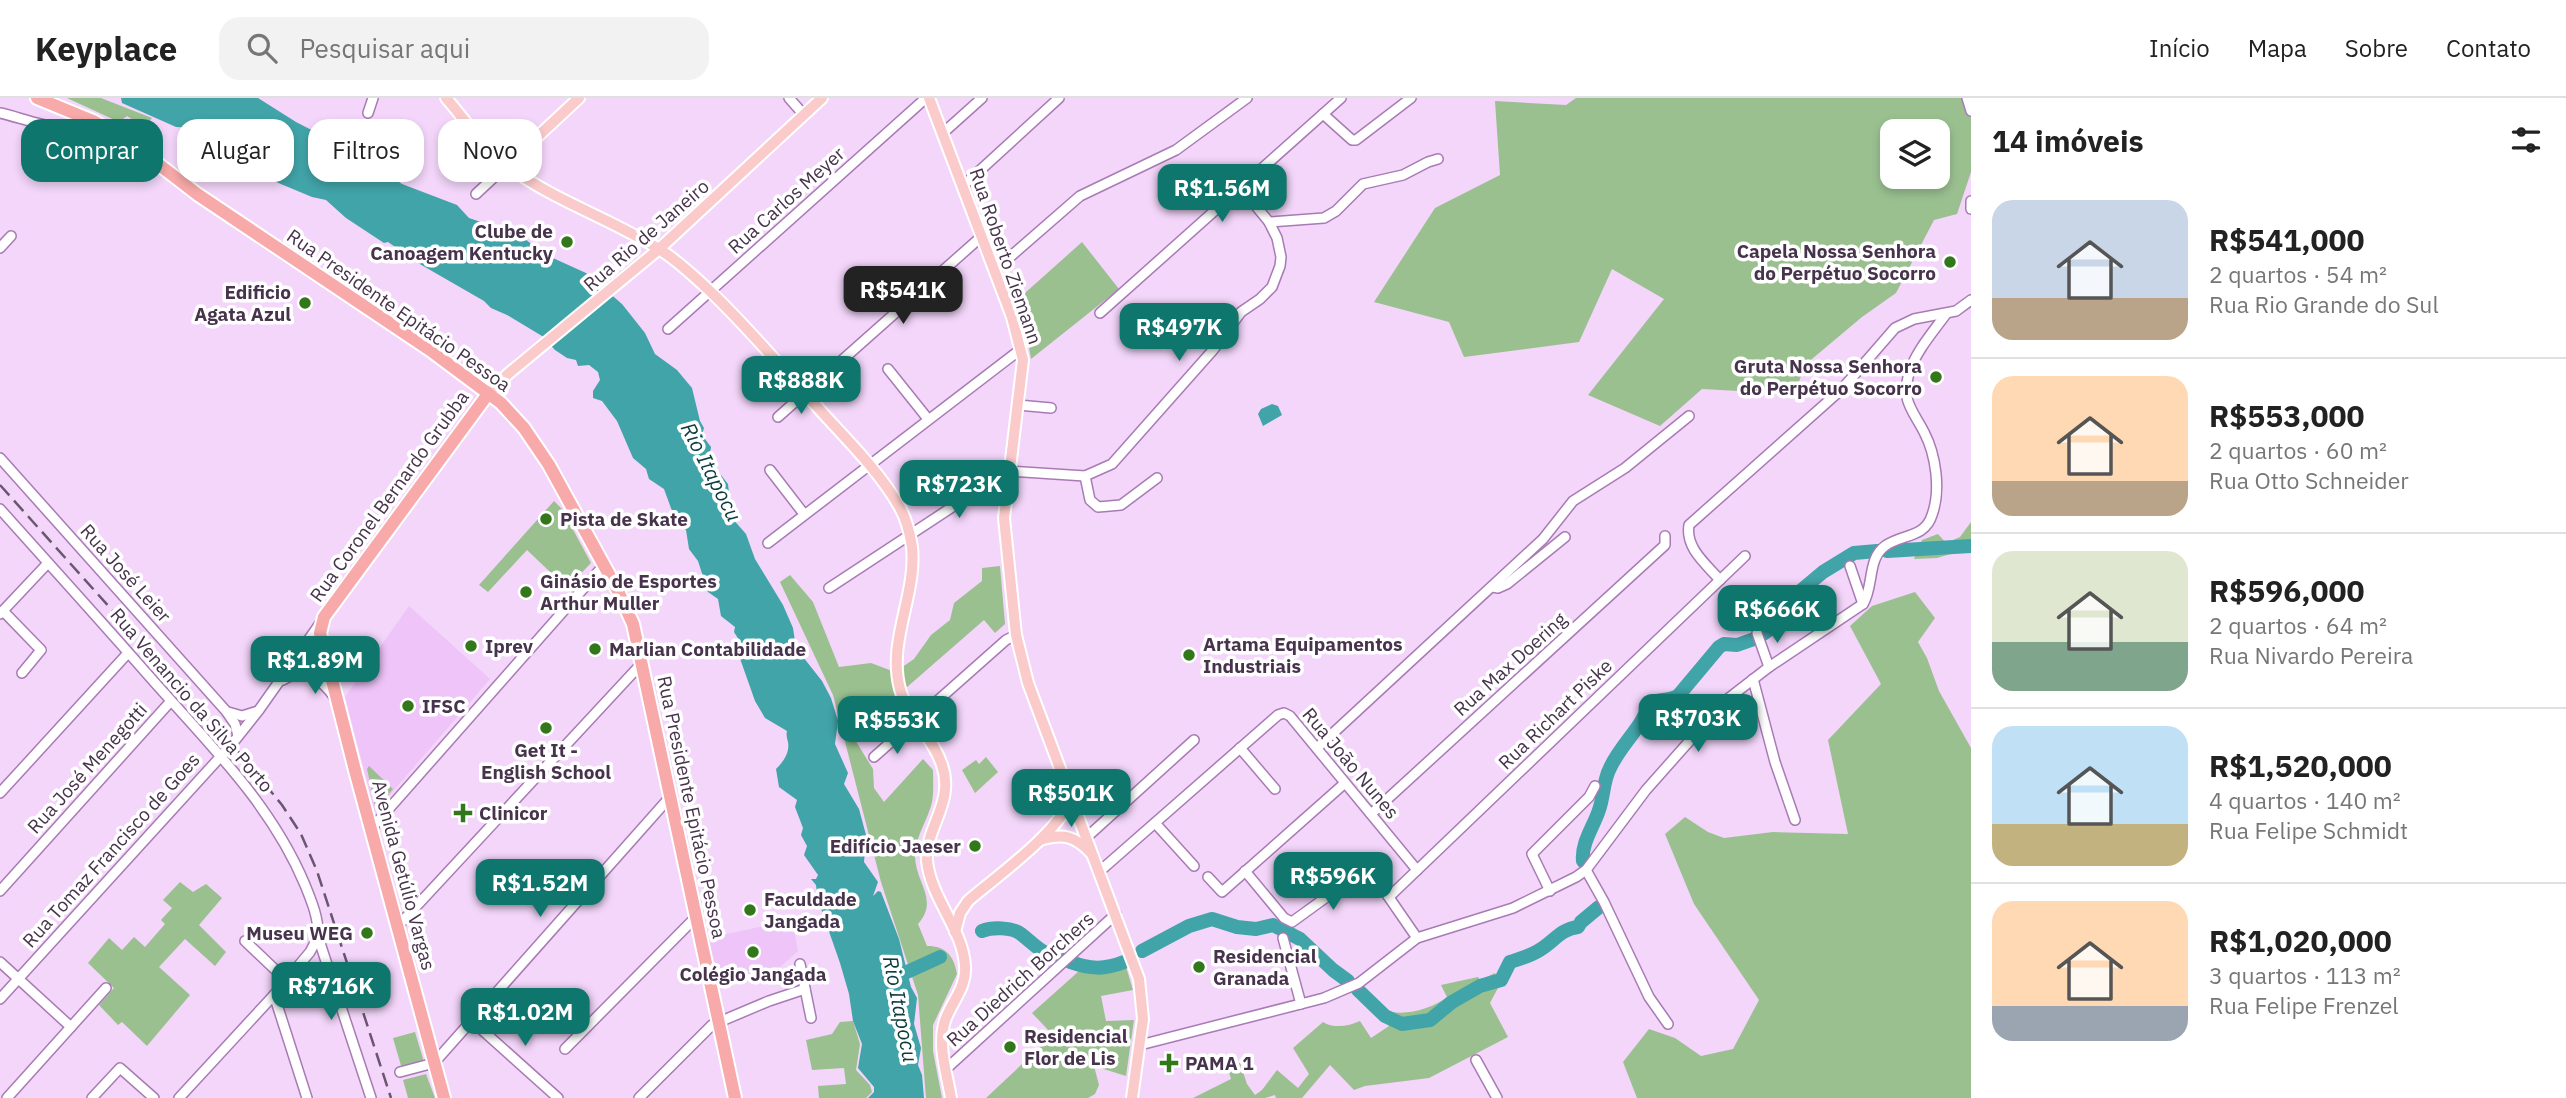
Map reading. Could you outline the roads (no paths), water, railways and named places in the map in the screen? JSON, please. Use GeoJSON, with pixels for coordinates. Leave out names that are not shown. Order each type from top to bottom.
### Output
{"type":"FeatureCollection","features":[{"type":"Feature","properties":{"kind":"highway","name":"Rua Presidente Epitácio Pessoa"},"geometry":{"type":"LineString","coordinates":[[37,98],[88,119]]}},
{"type":"Feature","properties":{"kind":"highway","name":"Rua Presidente Epitácio Pessoa"},"geometry":{"type":"LineString","coordinates":[[163,168],[197,194],[430,350],[511,414],[538,447],[604,565],[633,624],[735,1098]]}},
{"type":"Feature","properties":{"kind":"highway","name":"Rua Coronel Bernardo Grubba"},"geometry":{"type":"LineString","coordinates":[[324,617],[488,394]]}},
{"type":"Feature","properties":{"kind":"highway","name":"Avenida Getúlio Vargas"},"geometry":{"type":"LineString","coordinates":[[324,617],[321,641],[444,1098]]}},
{"type":"Feature","properties":{"kind":"main road"},"geometry":{"type":"LineString","coordinates":[[446,98],[467,119]]}},
{"type":"Feature","properties":{"kind":"main road"},"geometry":{"type":"LineString","coordinates":[[542,132],[579,98]]}},
{"type":"Feature","properties":{"kind":"main road","name":"Rua Rio de Janeiro"},"geometry":{"type":"LineString","coordinates":[[488,394],[659,249],[822,98]]}},
{"type":"Feature","properties":{"kind":"main road","name":"Rua Roberto Ziemann"},"geometry":{"type":"LineString","coordinates":[[928,98],[964,185],[1021,349],[1023,360],[1004,525],[1016,635],[1028,683],[1142,989],[1140,1045],[1132,1098]]}},
{"type":"Feature","properties":{"kind":"main road"},"geometry":{"type":"LineString","coordinates":[[535,182],[550,194],[609,221],[659,249],[709,292],[805,393],[898,504],[910,534],[912,570],[897,661],[900,690],[914,720],[938,756],[945,780],[944,805],[928,852],[930,877],[965,963],[961,990],[944,1021],[942,1042],[951,1098]]}},
{"type":"Feature","properties":{"kind":"main road"},"geometry":{"type":"LineString","coordinates":[[636,236],[644,250],[640,265]]}},
{"type":"Feature","properties":{"kind":"main road"},"geometry":{"type":"LineString","coordinates":[[954,933],[960,913],[968,901],[1063,815],[1071,797]]}},
{"type":"Feature","properties":{"kind":"main road"},"geometry":{"type":"LineString","coordinates":[[1038,840],[1060,834],[1068,835],[1094,855]]}},
{"type":"Feature","properties":{"kind":"main road"},"geometry":{"type":"LineString","coordinates":[[936,891],[944,899],[954,903],[968,901]]}},
{"type":"Feature","properties":{"kind":"street"},"geometry":{"type":"LineString","coordinates":[[368,113],[373,98]]}},
{"type":"Feature","properties":{"kind":"street"},"geometry":{"type":"LineString","coordinates":[[789,98],[804,115]]}},
{"type":"Feature","properties":{"kind":"street","name":"Rua Carlos Meyer"},"geometry":{"type":"LineString","coordinates":[[668,329],[928,98]]}},
{"type":"Feature","properties":{"kind":"street"},"geometry":{"type":"LineString","coordinates":[[943,133],[982,98]]}},
{"type":"Feature","properties":{"kind":"street"},"geometry":{"type":"LineString","coordinates":[[964,185],[1059,98]]}},
{"type":"Feature","properties":{"kind":"street"},"geometry":{"type":"LineString","coordinates":[[995,270],[1080,197],[1176,150],[1247,98]]}},
{"type":"Feature","properties":{"kind":"street"},"geometry":{"type":"LineString","coordinates":[[1101,313],[1340,98]]}},
{"type":"Feature","properties":{"kind":"street"},"geometry":{"type":"LineString","coordinates":[[1323,114],[1352,140],[1356,140],[1411,98]]}},
{"type":"Feature","properties":{"kind":"street"},"geometry":{"type":"LineString","coordinates":[[1967,98],[1971,111]]}},
{"type":"Feature","properties":{"kind":"street"},"geometry":{"type":"LineString","coordinates":[[0,113],[21,119]]}},
{"type":"Feature","properties":{"kind":"street"},"geometry":{"type":"LineString","coordinates":[[1269,222],[1324,218],[1336,211],[1363,184],[1403,175],[1438,159]]}},
{"type":"Feature","properties":{"kind":"street"},"geometry":{"type":"LineString","coordinates":[[476,194],[489,182]]}},
{"type":"Feature","properties":{"kind":"street"},"geometry":{"type":"LineString","coordinates":[[1009,471],[1085,475],[1102,470],[1120,457],[1187,376],[1213,350],[1234,319],[1272,287],[1281,257],[1277,238],[1269,222],[1241,188]]}},
{"type":"Feature","properties":{"kind":"street"},"geometry":{"type":"LineString","coordinates":[[1971,201],[1971,209]]}},
{"type":"Feature","properties":{"kind":"street"},"geometry":{"type":"LineString","coordinates":[[0,248],[11,236]]}},
{"type":"Feature","properties":{"kind":"street"},"geometry":{"type":"LineString","coordinates":[[778,417],[982,236]]}},
{"type":"Feature","properties":{"kind":"street"},"geometry":{"type":"LineString","coordinates":[[1720,580],[1689,543],[1689,525],[1842,388],[1895,328],[1914,319],[1956,311],[1971,300]]}},
{"type":"Feature","properties":{"kind":"street"},"geometry":{"type":"LineString","coordinates":[[1140,1045],[1301,1004],[1359,983],[1417,938],[1513,908],[1586,870],[1646,790],[1725,701],[1769,667],[1863,604],[1869,595],[1874,564],[1885,546],[1919,533],[1927,526],[1936,497],[1934,464],[1924,433],[1908,405],[1906,396],[1912,365],[1946,314]]}},
{"type":"Feature","properties":{"kind":"street"},"geometry":{"type":"LineString","coordinates":[[768,543],[1021,349]]}},
{"type":"Feature","properties":{"kind":"street"},"geometry":{"type":"LineString","coordinates":[[888,369],[928,419]]}},
{"type":"Feature","properties":{"kind":"street"},"geometry":{"type":"LineString","coordinates":[[1018,405],[1051,408]]}},
{"type":"Feature","properties":{"kind":"street"},"geometry":{"type":"LineString","coordinates":[[1317,748],[1543,539],[1573,501],[1625,468],[1689,416]]}},
{"type":"Feature","properties":{"kind":"street","name":"Rua José Leier"},"geometry":{"type":"LineString","coordinates":[[0,458],[226,711],[235,724],[238,736]]}},
{"type":"Feature","properties":{"kind":"street"},"geometry":{"type":"LineString","coordinates":[[770,470],[804,514]]}},
{"type":"Feature","properties":{"kind":"street"},"geometry":{"type":"LineString","coordinates":[[1085,475],[1090,500],[1098,507],[1121,505],[1157,478]]}},
{"type":"Feature","properties":{"kind":"street"},"geometry":{"type":"LineString","coordinates":[[829,588],[969,496],[985,492],[1006,495]]}},
{"type":"Feature","properties":{"kind":"street","name":"Rua Venancio da Silva Porto"},"geometry":{"type":"LineString","coordinates":[[0,509],[231,768],[274,824],[312,902],[318,923],[318,937],[371,1098]]}},
{"type":"Feature","properties":{"kind":"street","name":"Rua Max Doering"},"geometry":{"type":"LineString","coordinates":[[1371,814],[1665,545],[1665,536]]}},
{"type":"Feature","properties":{"kind":"street"},"geometry":{"type":"LineString","coordinates":[[1493,587],[1498,589],[1507,584],[1564,537]]}},
{"type":"Feature","properties":{"kind":"street","name":"Rua Richart Piske"},"geometry":{"type":"LineString","coordinates":[[1388,897],[1745,556]]}},
{"type":"Feature","properties":{"kind":"street"},"geometry":{"type":"LineString","coordinates":[[4,610],[48,563]]}},
{"type":"Feature","properties":{"kind":"street"},"geometry":{"type":"LineString","coordinates":[[372,829],[604,565]]}},
{"type":"Feature","properties":{"kind":"street"},"geometry":{"type":"LineString","coordinates":[[1850,566],[1863,604]]}},
{"type":"Feature","properties":{"kind":"street"},"geometry":{"type":"LineString","coordinates":[[0,597],[4,610],[41,650],[22,673]]}},
{"type":"Feature","properties":{"kind":"street","name":"Rua Coronel Bernardo Grubba"},"geometry":{"type":"LineString","coordinates":[[220,756],[260,710],[324,617]]}},
{"type":"Feature","properties":{"kind":"street"},"geometry":{"type":"LineString","coordinates":[[1757,633],[1769,667]]}},
{"type":"Feature","properties":{"kind":"street"},"geometry":{"type":"LineString","coordinates":[[874,757],[1006,640],[1016,635]]}},
{"type":"Feature","properties":{"kind":"street"},"geometry":{"type":"LineString","coordinates":[[0,793],[128,653]]}},
{"type":"Feature","properties":{"kind":"street"},"geometry":{"type":"LineString","coordinates":[[296,658],[296,668],[303,674]]}},
{"type":"Feature","properties":{"kind":"street"},"geometry":{"type":"LineString","coordinates":[[398,926],[642,663]]}},
{"type":"Feature","properties":{"kind":"street"},"geometry":{"type":"LineString","coordinates":[[279,683],[289,676],[303,674]]}},
{"type":"Feature","properties":{"kind":"street","name":"Avenida Getúlio Vargas"},"geometry":{"type":"LineString","coordinates":[[303,674],[322,681],[337,702]]}},
{"type":"Feature","properties":{"kind":"street"},"geometry":{"type":"LineString","coordinates":[[1753,679],[1775,762],[1795,820]]}},
{"type":"Feature","properties":{"kind":"street","name":"Rua José Menegotti"},"geometry":{"type":"LineString","coordinates":[[0,891],[171,701]]}},
{"type":"Feature","properties":{"kind":"street"},"geometry":{"type":"LineString","coordinates":[[226,711],[242,716],[260,710]]}},
{"type":"Feature","properties":{"kind":"street","name":"Rua João Nunes"},"geometry":{"type":"LineString","coordinates":[[1240,748],[1278,715],[1283,713],[1290,716],[1417,870]]}},
{"type":"Feature","properties":{"kind":"street"},"geometry":{"type":"LineString","coordinates":[[1087,838],[1194,740]]}},
{"type":"Feature","properties":{"kind":"street"},"geometry":{"type":"LineString","coordinates":[[211,747],[231,745],[231,768]]}},
{"type":"Feature","properties":{"kind":"street"},"geometry":{"type":"LineString","coordinates":[[1100,871],[1240,748],[1275,789]]}},
{"type":"Feature","properties":{"kind":"street","name":"Rua Tomaz Francisco de Goes"},"geometry":{"type":"LineString","coordinates":[[0,999],[220,756]]}},
{"type":"Feature","properties":{"kind":"street"},"geometry":{"type":"LineString","coordinates":[[1208,877],[1222,892],[1345,783]]}},
{"type":"Feature","properties":{"kind":"street"},"geometry":{"type":"LineString","coordinates":[[1550,891],[1532,854],[1589,797],[1595,786]]}},
{"type":"Feature","properties":{"kind":"street"},"geometry":{"type":"LineString","coordinates":[[400,1072],[434,1063],[670,797]]}},
{"type":"Feature","properties":{"kind":"street"},"geometry":{"type":"LineString","coordinates":[[1155,823],[1194,866]]}},
{"type":"Feature","properties":{"kind":"street"},"geometry":{"type":"LineString","coordinates":[[1245,871],[1288,921],[1296,921],[1368,867],[1417,938]]}},
{"type":"Feature","properties":{"kind":"street"},"geometry":{"type":"LineString","coordinates":[[1586,870],[1649,997],[1668,1024]]}},
{"type":"Feature","properties":{"kind":"street","name":"Rua Diedrich Borchers"},"geometry":{"type":"LineString","coordinates":[[946,1069],[1116,914]]}},
{"type":"Feature","properties":{"kind":"street"},"geometry":{"type":"LineString","coordinates":[[565,1049],[695,918]]}},
{"type":"Feature","properties":{"kind":"street"},"geometry":{"type":"LineString","coordinates":[[179,1098],[274,995],[310,952],[318,937]]}},
{"type":"Feature","properties":{"kind":"street"},"geometry":{"type":"LineString","coordinates":[[1283,938],[1301,1004]]}},
{"type":"Feature","properties":{"kind":"street"},"geometry":{"type":"LineString","coordinates":[[245,941],[286,980]]}},
{"type":"Feature","properties":{"kind":"street"},"geometry":{"type":"LineString","coordinates":[[0,962],[71,1027]]}},
{"type":"Feature","properties":{"kind":"street"},"geometry":{"type":"LineString","coordinates":[[800,964],[811,1018]]}},
{"type":"Feature","properties":{"kind":"street"},"geometry":{"type":"LineString","coordinates":[[7,1098],[106,988]]}},
{"type":"Feature","properties":{"kind":"street"},"geometry":{"type":"LineString","coordinates":[[639,1098],[707,1029],[769,1001],[805,989]]}},
{"type":"Feature","properties":{"kind":"street"},"geometry":{"type":"LineString","coordinates":[[274,995],[307,1098]]}},
{"type":"Feature","properties":{"kind":"street"},"geometry":{"type":"LineString","coordinates":[[471,1020],[558,1098]]}},
{"type":"Feature","properties":{"kind":"street"},"geometry":{"type":"LineString","coordinates":[[1476,1060],[1497,1098]]}},
{"type":"Feature","properties":{"kind":"street"},"geometry":{"type":"LineString","coordinates":[[92,1098],[120,1068],[153,1098]]}},
{"type":"Feature","properties":{"kind":"water"},"geometry":{"type":"Polygon","coordinates":[[[121,98],[258,98],[291,119],[177,119],[176,127],[122,103],[121,98]]]}},
{"type":"Feature","properties":{"kind":"water","name":"Rio Itapocu"},"geometry":{"type":"Polygon","coordinates":[[[294,121],[308,128],[308,182],[399,182],[457,205],[469,218],[520,235],[544,254],[586,273],[622,304],[645,333],[655,354],[677,370],[692,388],[704,428],[702,435],[711,447],[714,466],[728,484],[732,518],[746,534],[755,559],[783,605],[793,628],[796,648],[822,681],[831,698],[838,721],[835,744],[848,773],[844,784],[859,809],[866,835],[864,862],[878,882],[873,896],[878,891],[881,892],[899,939],[911,987],[917,998],[914,1024],[921,1048],[918,1065],[922,1075],[924,1098],[868,1098],[874,1092],[874,1087],[858,1068],[862,1044],[853,1021],[849,994],[818,900],[816,885],[811,879],[816,879],[818,875],[804,855],[807,846],[801,835],[803,828],[795,807],[797,800],[779,787],[776,769],[787,754],[787,731],[765,718],[755,701],[737,650],[739,640],[734,632],[735,627],[721,616],[718,599],[708,592],[698,561],[689,549],[686,530],[675,519],[664,489],[649,479],[646,469],[633,458],[617,421],[602,401],[593,398],[593,391],[600,380],[598,372],[589,365],[578,366],[576,360],[555,350],[542,336],[418,263],[413,254],[401,251],[388,242],[384,243],[346,218],[326,200],[276,182],[294,182],[294,121]]]}},
{"type":"Feature","properties":{"kind":"water"},"geometry":{"type":"Polygon","coordinates":[[[1272,404],[1278,406],[1282,415],[1263,426],[1258,414],[1261,409],[1272,404]]]}},
{"type":"Feature","properties":{"kind":"waterway"},"geometry":{"type":"LineString","coordinates":[[1887,551],[1971,546]]}},
{"type":"Feature","properties":{"kind":"waterway"},"geometry":{"type":"LineString","coordinates":[[1763,634],[1788,616],[1792,598],[1823,572],[1854,553],[1877,551]]}},
{"type":"Feature","properties":{"kind":"waterway"},"geometry":{"type":"LineString","coordinates":[[1583,861],[1584,848],[1599,810],[1608,773],[1650,703],[1678,696],[1719,647],[1724,644],[1737,645],[1757,638]]}},
{"type":"Feature","properties":{"kind":"waterway"},"geometry":{"type":"LineString","coordinates":[[1358,990],[1385,1016],[1402,1024],[1430,1020],[1452,1002],[1480,986],[1501,980],[1510,962],[1535,953],[1561,933],[1578,927],[1599,907]]}},
{"type":"Feature","properties":{"kind":"waterway"},"geometry":{"type":"LineString","coordinates":[[1142,951],[1189,926],[1212,919],[1237,927],[1256,929],[1273,925],[1300,939],[1348,981]]}},
{"type":"Feature","properties":{"kind":"waterway"},"geometry":{"type":"LineString","coordinates":[[982,931],[996,928],[1013,930],[1042,951],[1059,957]]}},
{"type":"Feature","properties":{"kind":"waterway","name":"Rio Itapocu"},"geometry":{"type":"LineString","coordinates":[[907,972],[940,957]]}},
{"type":"Feature","properties":{"kind":"waterway"},"geometry":{"type":"LineString","coordinates":[[1070,962],[1097,968],[1124,962]]}},
{"type":"Feature","properties":{"kind":"railway"},"geometry":{"type":"LineString","coordinates":[[0,485],[232,744],[282,805],[301,834],[317,871],[391,1098]]}},
{"type":"Feature","properties":{"kind":"place","name":"Clube de Canoagem Kentucky"},"geometry":{"type":"Point","coordinates":[567,242]}},
{"type":"Feature","properties":{"kind":"place","name":"Capela Nossa Senhora do Perpétuo Socorro"},"geometry":{"type":"Point","coordinates":[1950,262]}},
{"type":"Feature","properties":{"kind":"place","name":"Edificio Agata Azul"},"geometry":{"type":"Point","coordinates":[305,303]}},
{"type":"Feature","properties":{"kind":"place","name":"Gruta Nossa Senhora do Perpétuo Socorro"},"geometry":{"type":"Point","coordinates":[1936,377]}},
{"type":"Feature","properties":{"kind":"place","name":"Pista de Skate"},"geometry":{"type":"Point","coordinates":[546,519]}},
{"type":"Feature","properties":{"kind":"place","name":"Ginásio de Esportes Arthur Muller"},"geometry":{"type":"Point","coordinates":[526,592]}},
{"type":"Feature","properties":{"kind":"place","name":"Iprev"},"geometry":{"type":"Point","coordinates":[471,646]}},
{"type":"Feature","properties":{"kind":"place","name":"Marlian Contabilidade"},"geometry":{"type":"Point","coordinates":[595,649]}},
{"type":"Feature","properties":{"kind":"place","name":"Artama Equipamentos Industriais"},"geometry":{"type":"Point","coordinates":[1189,655]}},
{"type":"Feature","properties":{"kind":"place","name":"IFSC"},"geometry":{"type":"Point","coordinates":[408,706]}},
{"type":"Feature","properties":{"kind":"place","name":"Get It - English School"},"geometry":{"type":"Point","coordinates":[546,728]}},
{"type":"Feature","properties":{"kind":"place","name":"Clinicor"},"geometry":{"type":"Point","coordinates":[463,813]}},
{"type":"Feature","properties":{"kind":"place","name":"Edifício Jaeser"},"geometry":{"type":"Point","coordinates":[975,846]}},
{"type":"Feature","properties":{"kind":"place","name":"Faculdade Jangada"},"geometry":{"type":"Point","coordinates":[750,910]}},
{"type":"Feature","properties":{"kind":"place","name":"Museu WEG"},"geometry":{"type":"Point","coordinates":[367,933]}},
{"type":"Feature","properties":{"kind":"place","name":"Colégio Jangada"},"geometry":{"type":"Point","coordinates":[753,952]}},
{"type":"Feature","properties":{"kind":"place","name":"Residencial Granada"},"geometry":{"type":"Point","coordinates":[1199,967]}},
{"type":"Feature","properties":{"kind":"place","name":"Residencial Flor de Lis"},"geometry":{"type":"Point","coordinates":[1010,1047]}},
{"type":"Feature","properties":{"kind":"place","name":"PAMA 1"},"geometry":{"type":"Point","coordinates":[1169,1063]}}]}
